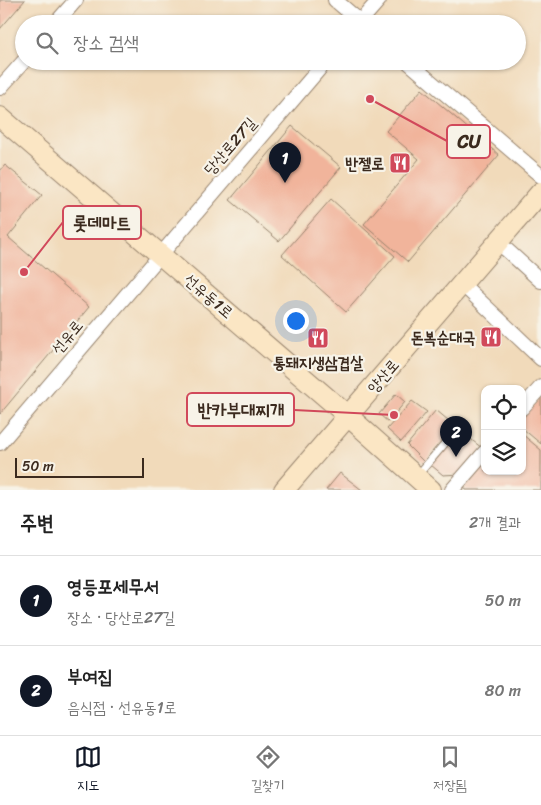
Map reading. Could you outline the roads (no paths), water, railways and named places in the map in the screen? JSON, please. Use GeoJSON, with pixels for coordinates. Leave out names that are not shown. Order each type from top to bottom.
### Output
{"type":"FeatureCollection","features":[{"type":"Feature","properties":{"kind":"street"},"geometry":{"type":"LineString","coordinates":[[63,15],[76,0]]}},
{"type":"Feature","properties":{"kind":"street"},"geometry":{"type":"LineString","coordinates":[[336,0],[352,15]]}},
{"type":"Feature","properties":{"kind":"street"},"geometry":{"type":"LineString","coordinates":[[367,15],[379,0]]}},
{"type":"Feature","properties":{"kind":"street"},"geometry":{"type":"LineString","coordinates":[[0,88],[16,70]]}},
{"type":"Feature","properties":{"kind":"street","name":"당산로27길"},"geometry":{"type":"LineString","coordinates":[[160,255],[318,70]]}},
{"type":"Feature","properties":{"kind":"street"},"geometry":{"type":"LineString","coordinates":[[417,70],[541,176]]}},
{"type":"Feature","properties":{"kind":"street","name":"선유동1로"},"geometry":{"type":"LineString","coordinates":[[0,117],[348,416],[423,484]]}},
{"type":"Feature","properties":{"kind":"street","name":"양산로"},"geometry":{"type":"LineString","coordinates":[[284,490],[541,192]]}},
{"type":"Feature","properties":{"kind":"street"},"geometry":{"type":"LineString","coordinates":[[498,242],[541,281]]}},
{"type":"Feature","properties":{"kind":"street","name":"선유로"},"geometry":{"type":"LineString","coordinates":[[0,443],[160,255]]}},
{"type":"Feature","properties":{"kind":"street"},"geometry":{"type":"LineString","coordinates":[[462,284],[541,358]]}},
{"type":"Feature","properties":{"kind":"street"},"geometry":{"type":"LineString","coordinates":[[526,404],[541,387]]}},
{"type":"Feature","properties":{"kind":"street"},"geometry":{"type":"LineString","coordinates":[[452,490],[481,457]]}},
{"type":"Feature","properties":{"kind":"lane","name":"선유동1로"},"geometry":{"type":"LineString","coordinates":[[423,484],[457,429]]}},
{"type":"Feature","properties":{"kind":"place","name":"CU"},"geometry":{"type":"Point","coordinates":[370,99]}},
{"type":"Feature","properties":{"kind":"place","name":"반젤로"},"geometry":{"type":"Point","coordinates":[400,163]}},
{"type":"Feature","properties":{"kind":"place","name":"영등포세무서"},"geometry":{"type":"Point","coordinates":[285,183]}},
{"type":"Feature","properties":{"kind":"place","name":"롯데마트"},"geometry":{"type":"Point","coordinates":[24,272]}},
{"type":"Feature","properties":{"kind":"place","name":"돈복순대국"},"geometry":{"type":"Point","coordinates":[491,337]}},
{"type":"Feature","properties":{"kind":"place","name":"통돼지생삼겹살"},"geometry":{"type":"Point","coordinates":[318,338]}},
{"type":"Feature","properties":{"kind":"place","name":"반카부대찌개"},"geometry":{"type":"Point","coordinates":[394,415]}},
{"type":"Feature","properties":{"kind":"place","name":"부여집"},"geometry":{"type":"Point","coordinates":[456,457]}}]}
